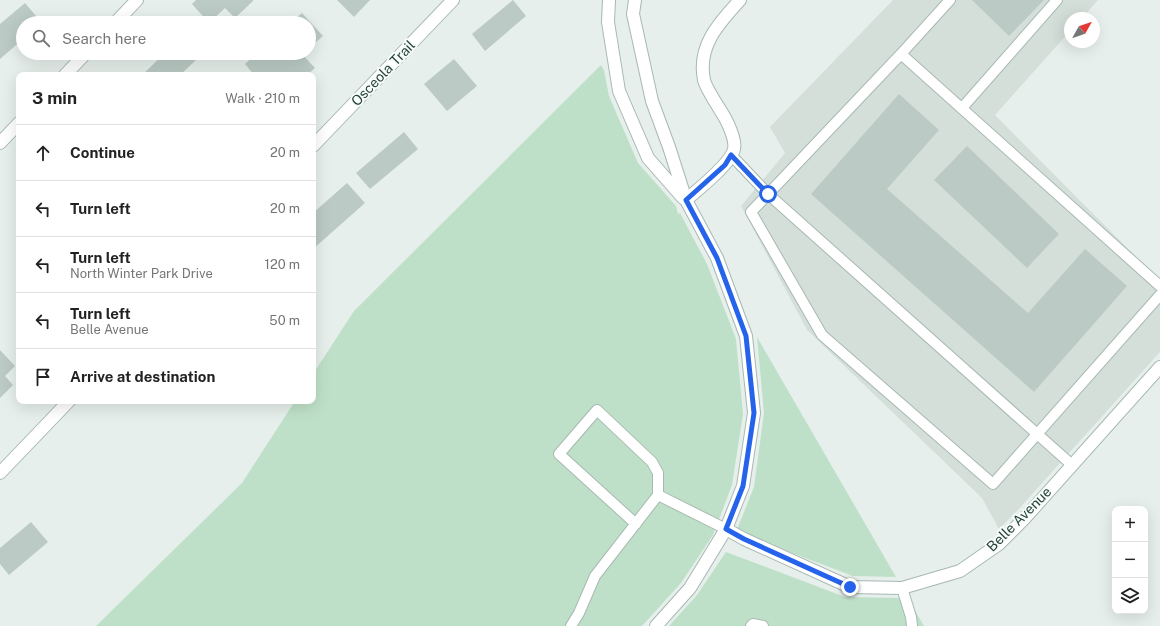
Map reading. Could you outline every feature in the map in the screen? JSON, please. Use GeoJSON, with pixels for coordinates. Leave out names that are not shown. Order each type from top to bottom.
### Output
{"type":"FeatureCollection","features":[{"type":"Feature","properties":{"kind":"street"},"geometry":{"type":"LineString","coordinates":[[122,16],[137,0]]}},
{"type":"Feature","properties":{"kind":"street","name":"Osceola Trail"},"geometry":{"type":"LineString","coordinates":[[316,143],[453,0]]}},
{"type":"Feature","properties":{"kind":"street"},"geometry":{"type":"LineString","coordinates":[[609,0],[608,22],[619,91],[648,158],[686,200]]}},
{"type":"Feature","properties":{"kind":"street"},"geometry":{"type":"LineString","coordinates":[[635,0],[633,14],[652,101],[670,147],[686,200],[717,258],[746,336],[754,413],[743,486],[726,529],[690,588],[656,626]]}},
{"type":"Feature","properties":{"kind":"street"},"geometry":{"type":"LineString","coordinates":[[686,200],[725,165],[734,149],[731,128],[704,82],[703,61],[709,39],[719,23],[740,0]]}},
{"type":"Feature","properties":{"kind":"street"},"geometry":{"type":"LineString","coordinates":[[68,72],[79,60]]}},
{"type":"Feature","properties":{"kind":"street"},"geometry":{"type":"LineString","coordinates":[[0,143],[16,126]]}},
{"type":"Feature","properties":{"kind":"street","name":"Belle Avenue"},"geometry":{"type":"LineString","coordinates":[[726,529],[744,539],[850,587],[902,588],[960,571],[999,544],[1024,519],[1160,367]]}},
{"type":"Feature","properties":{"kind":"street"},"geometry":{"type":"LineString","coordinates":[[0,473],[66,404]]}},
{"type":"Feature","properties":{"kind":"lane"},"geometry":{"type":"LineString","coordinates":[[950,0],[901,54],[751,212],[822,336],[993,484],[1160,295]]}},
{"type":"Feature","properties":{"kind":"lane"},"geometry":{"type":"LineString","coordinates":[[962,108],[1057,0]]}},
{"type":"Feature","properties":{"kind":"lane"},"geometry":{"type":"LineString","coordinates":[[901,54],[1160,286]]}},
{"type":"Feature","properties":{"kind":"lane"},"geometry":{"type":"LineString","coordinates":[[731,155],[768,194],[1072,465]]}},
{"type":"Feature","properties":{"kind":"lane"},"geometry":{"type":"LineString","coordinates":[[571,626],[579,613],[595,576],[636,524],[658,495],[658,473],[652,462],[596,410],[559,454],[636,524]]}},
{"type":"Feature","properties":{"kind":"lane"},"geometry":{"type":"LineString","coordinates":[[658,495],[726,529]]}},
{"type":"Feature","properties":{"kind":"lane"},"geometry":{"type":"LineString","coordinates":[[902,588],[912,626]]}},
{"type":"Feature","properties":{"kind":"lane"},"geometry":{"type":"LineString","coordinates":[[751,626],[754,624],[763,626]]}},
{"type":"Feature","properties":{"kind":"shaded area"},"geometry":{"type":"Polygon","coordinates":[[[893,0],[1098,0],[1087,12],[1064,12],[1064,38],[995,115],[1160,281],[1160,352],[999,529],[982,498],[807,330],[741,206],[785,153],[770,127],[893,0]]]}},
{"type":"Feature","properties":{"kind":"green space"},"geometry":{"type":"Polygon","coordinates":[[[601,65],[604,70],[609,96],[638,163],[676,206],[678,214],[680,213],[707,264],[736,339],[743,414],[732,485],[713,535],[681,583],[642,626],[96,626],[242,483],[293,404],[316,404],[316,369],[354,311],[601,65]]]}},
{"type":"Feature","properties":{"kind":"green space"},"geometry":{"type":"Polygon","coordinates":[[[757,337],[896,577],[853,576],[736,532],[754,487],[764,413],[757,337]]]}},
{"type":"Feature","properties":{"kind":"green space"},"geometry":{"type":"Polygon","coordinates":[[[726,552],[845,597],[907,597],[924,626],[669,626],[697,595],[726,552]]]}},
{"type":"Feature","properties":{"kind":"building"},"geometry":{"type":"Polygon","coordinates":[[[196,0],[253,0],[237,16],[233,16],[225,8],[216,16],[203,16],[192,4],[196,0]]]}},
{"type":"Feature","properties":{"kind":"building"},"geometry":{"type":"Polygon","coordinates":[[[337,0],[370,0],[354,17],[337,0]]]}},
{"type":"Feature","properties":{"kind":"building"},"geometry":{"type":"Polygon","coordinates":[[[513,0],[526,16],[485,51],[472,34],[513,0]]]}},
{"type":"Feature","properties":{"kind":"building"},"geometry":{"type":"Polygon","coordinates":[[[972,0],[1044,0],[1009,36],[972,0]]]}},
{"type":"Feature","properties":{"kind":"building"},"geometry":{"type":"Polygon","coordinates":[[[25,3],[36,16],[16,16],[16,45],[0,59],[0,24],[25,3]]]}},
{"type":"Feature","properties":{"kind":"building"},"geometry":{"type":"Polygon","coordinates":[[[316,28],[323,36],[316,42],[316,28]]]}},
{"type":"Feature","properties":{"kind":"building"},"geometry":{"type":"Polygon","coordinates":[[[454,59],[477,86],[447,111],[424,84],[454,59]]]}},
{"type":"Feature","properties":{"kind":"building"},"geometry":{"type":"Polygon","coordinates":[[[158,60],[196,60],[183,72],[145,72],[158,60]]]}},
{"type":"Feature","properties":{"kind":"building"},"geometry":{"type":"Polygon","coordinates":[[[249,60],[308,60],[315,68],[310,72],[252,72],[245,64],[249,60]]]}},
{"type":"Feature","properties":{"kind":"building"},"geometry":{"type":"Polygon","coordinates":[[[899,94],[939,130],[887,189],[1028,313],[1085,249],[1127,286],[1034,392],[811,194],[899,94]]]}},
{"type":"Feature","properties":{"kind":"building"},"geometry":{"type":"Polygon","coordinates":[[[404,132],[418,149],[370,189],[356,173],[404,132]]]}},
{"type":"Feature","properties":{"kind":"building"},"geometry":{"type":"Polygon","coordinates":[[[967,146],[1059,234],[1027,268],[934,180],[967,146]]]}},
{"type":"Feature","properties":{"kind":"building"},"geometry":{"type":"Polygon","coordinates":[[[347,183],[365,203],[316,246],[316,210],[347,183]]]}},
{"type":"Feature","properties":{"kind":"building"},"geometry":{"type":"Polygon","coordinates":[[[0,350],[15,366],[5,376],[13,385],[0,398],[0,350]]]}},
{"type":"Feature","properties":{"kind":"building"},"geometry":{"type":"Polygon","coordinates":[[[31,522],[48,542],[9,575],[0,564],[0,548],[31,522]]]}},
{"type":"Feature","properties":{"kind":"route"},"geometry":{"type":"LineString","coordinates":[[768,194],[731,155],[725,165],[686,200],[717,258],[746,336],[754,413],[743,486],[726,529],[744,539],[850,587]]}}]}
